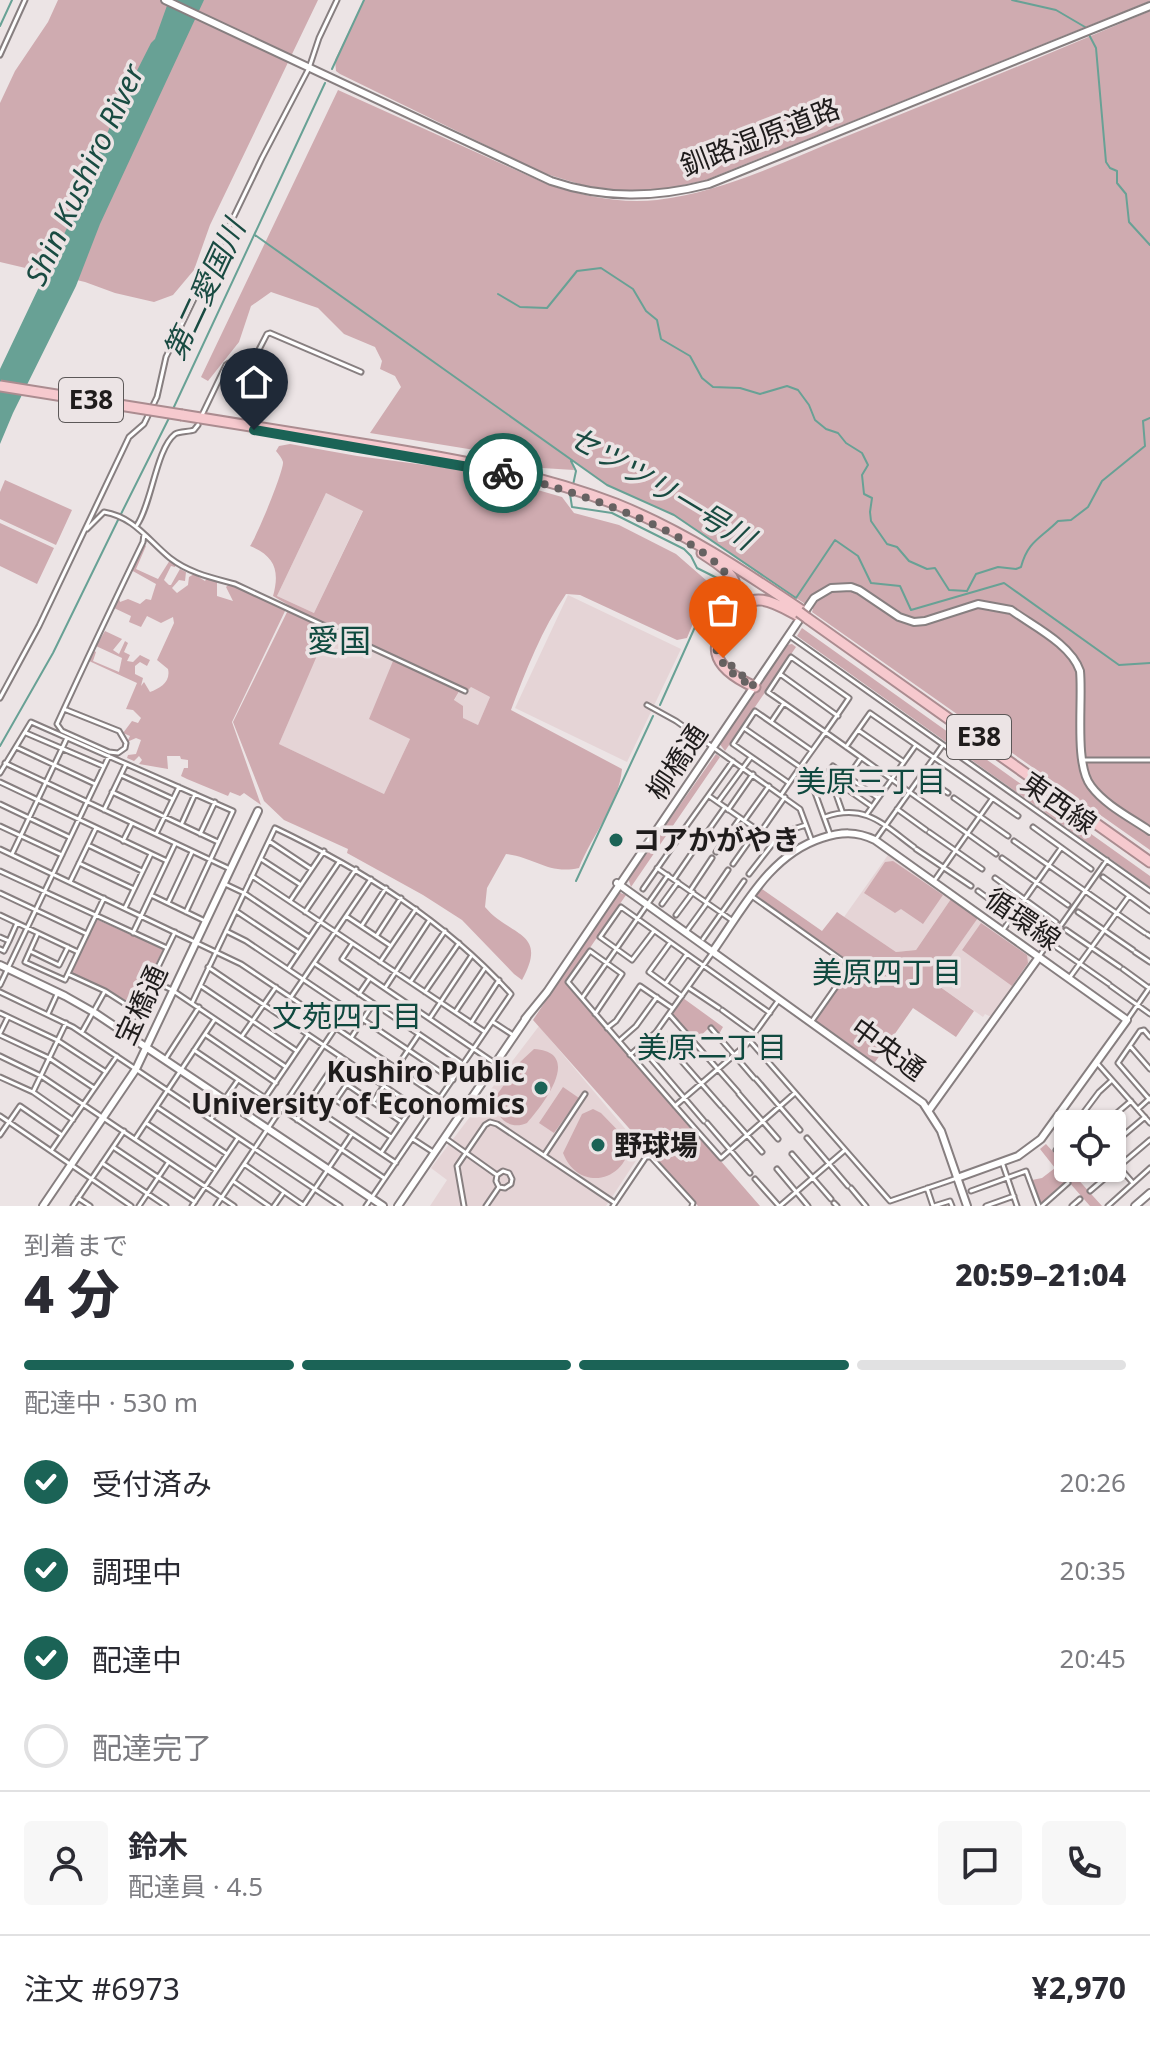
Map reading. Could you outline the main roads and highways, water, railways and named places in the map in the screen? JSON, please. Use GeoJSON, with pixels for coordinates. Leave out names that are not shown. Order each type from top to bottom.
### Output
{"type":"FeatureCollection","features":[{"type":"Feature","properties":{"kind":"highway","name":"E38"},"geometry":{"type":"LineString","coordinates":[[0,387],[451,459],[553,482],[618,505],[681,534],[725,560],[1150,860]]}},
{"type":"Feature","properties":{"kind":"highway","name":"E38"},"geometry":{"type":"LineString","coordinates":[[182,416],[518,476],[606,504],[679,538],[803,615],[1150,860]]}},
{"type":"Feature","properties":{"kind":"highway"},"geometry":{"type":"LineString","coordinates":[[679,538],[731,576],[736,597],[720,629],[716,649],[724,665],[754,685],[731,667],[721,654],[720,636],[729,620],[743,603],[756,599],[770,600],[803,615]]}},
{"type":"Feature","properties":{"kind":"waterway"},"geometry":{"type":"LineString","coordinates":[[0,26],[12,0]]}},
{"type":"Feature","properties":{"kind":"waterway","name":"第二愛国川"},"geometry":{"type":"LineString","coordinates":[[332,69],[364,0]]}},
{"type":"Feature","properties":{"kind":"waterway"},"geometry":{"type":"LineString","coordinates":[[1012,0],[1056,10],[1085,27],[1096,48],[1106,162],[1117,171],[1117,183],[1126,194],[1129,222],[1150,245]]}},
{"type":"Feature","properties":{"kind":"waterway","name":"第二愛国川"},"geometry":{"type":"LineString","coordinates":[[173,409],[325,83]]}},
{"type":"Feature","properties":{"kind":"waterway","name":"セツツリ一号川"},"geometry":{"type":"LineString","coordinates":[[255,235],[607,485],[674,515],[796,598],[835,540],[858,556],[871,583],[900,586],[911,610],[1004,583],[1119,665],[1150,663]]}},
{"type":"Feature","properties":{"kind":"waterway"},"geometry":{"type":"LineString","coordinates":[[498,294],[520,307],[547,308],[577,271],[601,268],[633,289],[646,311],[657,320],[661,339],[690,356],[702,378],[713,387],[740,388],[760,394],[787,386],[798,390],[815,420],[826,429],[838,433],[846,443],[862,453],[868,465],[862,475],[864,494],[872,498],[871,521],[887,544],[897,547],[909,561],[927,569],[935,568],[949,590],[967,591],[976,574],[998,567],[1021,567],[1035,541],[1058,521],[1071,520],[1088,507],[1102,481],[1145,446],[1143,421],[1150,418]]}},
{"type":"Feature","properties":{"kind":"waterway","name":"第二愛国川"},"geometry":{"type":"LineString","coordinates":[[121,514],[169,418]]}},
{"type":"Feature","properties":{"kind":"waterway"},"geometry":{"type":"LineString","coordinates":[[571,461],[576,471],[573,485]]}},
{"type":"Feature","properties":{"kind":"waterway"},"geometry":{"type":"LineString","coordinates":[[570,494],[572,507],[612,513],[684,549],[697,568],[717,578],[660,705]]}},
{"type":"Feature","properties":{"kind":"waterway","name":"第二愛国川"},"geometry":{"type":"LineString","coordinates":[[0,746],[53,653],[118,520]]}},
{"type":"Feature","properties":{"kind":"waterway"},"geometry":{"type":"LineString","coordinates":[[576,881],[653,716]]}},
{"type":"Feature","properties":{"kind":"place","name":"コアかがやき"},"geometry":{"type":"Point","coordinates":[616,840]}},
{"type":"Feature","properties":{"kind":"place","name":"Kushiro Public University of Economics"},"geometry":{"type":"Point","coordinates":[541,1088]}},
{"type":"Feature","properties":{"kind":"place","name":"野球場"},"geometry":{"type":"Point","coordinates":[598,1145]}},
{"type":"Feature","properties":{"kind":"district","name":"愛国"},"geometry":{"type":"Point","coordinates":[339,641]}},
{"type":"Feature","properties":{"kind":"district","name":"美原三丁目"},"geometry":{"type":"Point","coordinates":[871,782]}},
{"type":"Feature","properties":{"kind":"district","name":"美原四丁目"},"geometry":{"type":"Point","coordinates":[887,973]}},
{"type":"Feature","properties":{"kind":"district","name":"文苑四丁目"},"geometry":{"type":"Point","coordinates":[347,1017]}},
{"type":"Feature","properties":{"kind":"district","name":"美原二丁目"},"geometry":{"type":"Point","coordinates":[712,1048]}},
{"type":"Feature","properties":{"kind":"water label","name":"Shin Kushiro River"},"geometry":{"type":"Point","coordinates":[85,175]}}]}
